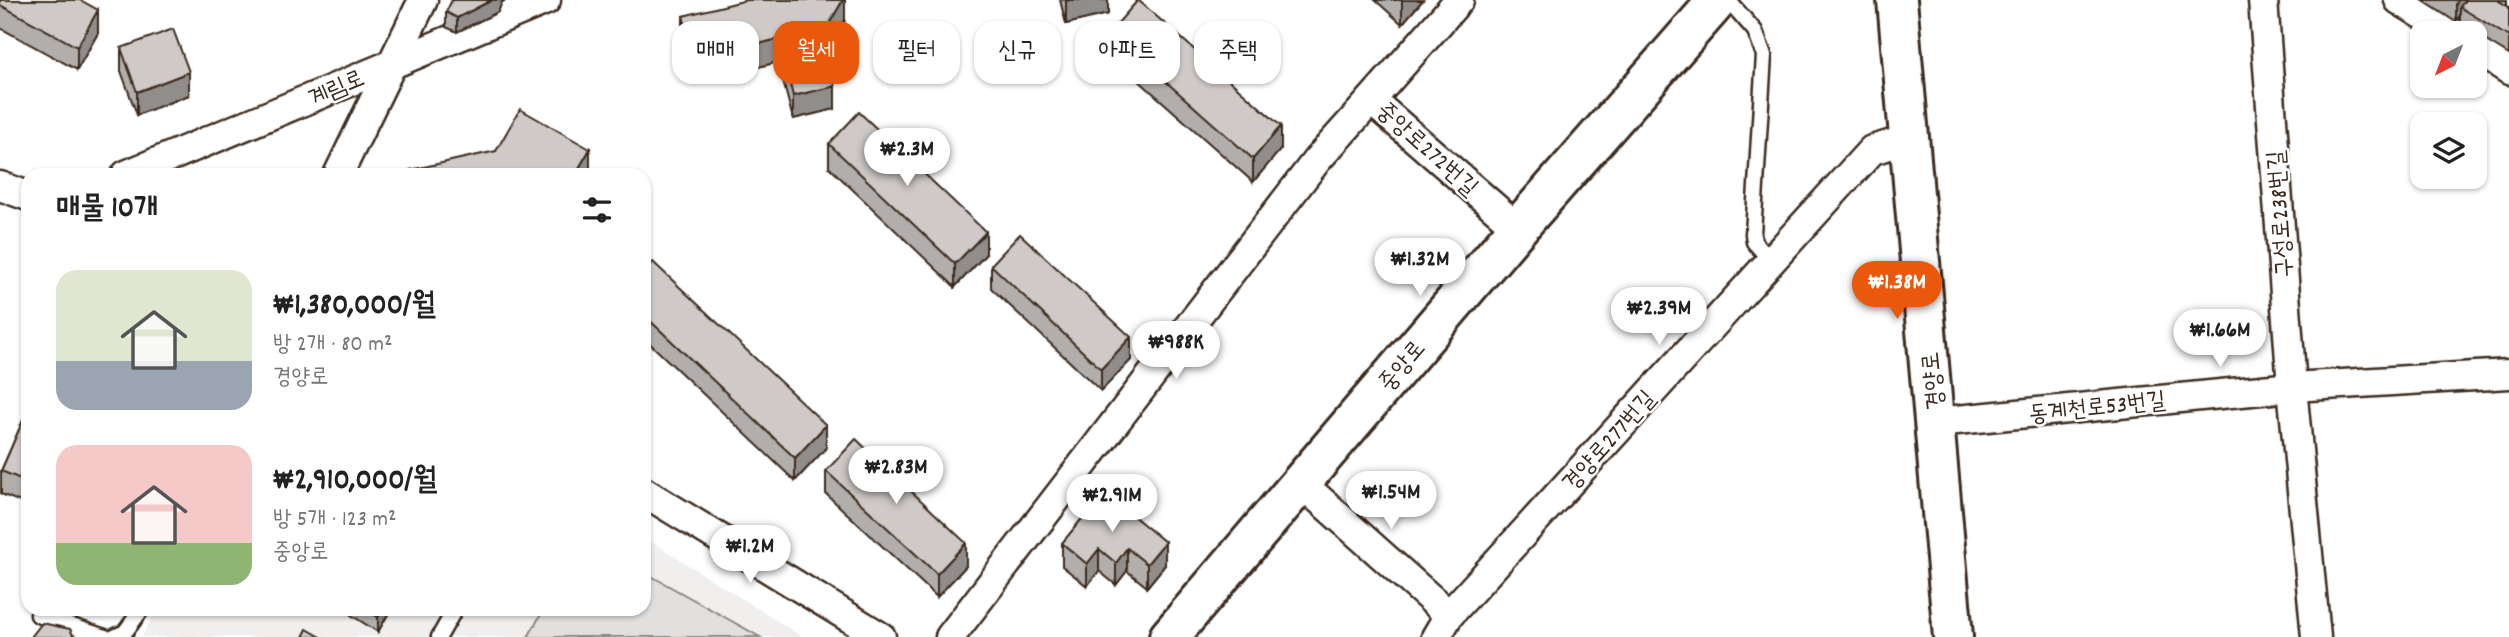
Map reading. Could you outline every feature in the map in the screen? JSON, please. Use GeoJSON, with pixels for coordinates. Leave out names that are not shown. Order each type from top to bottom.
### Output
{"type":"FeatureCollection","features":[{"type":"Feature","properties":{"kind":"main road","name":"중앙로"},"geometry":{"type":"LineString","coordinates":[[1169,637],[1518,228],[1718,0]]}},
{"type":"Feature","properties":{"kind":"main road","name":"경양로"},"geometry":{"type":"LineString","coordinates":[[1897,0],[1953,637]]}},
{"type":"Feature","properties":{"kind":"street"},"geometry":{"type":"LineString","coordinates":[[341,168],[423,0]]}},
{"type":"Feature","properties":{"kind":"street","name":"계림로"},"geometry":{"type":"LineString","coordinates":[[143,168],[547,0]]}},
{"type":"Feature","properties":{"kind":"street","name":"중앙로272번길"},"geometry":{"type":"LineString","coordinates":[[1460,0],[1371,100],[1518,228]]}},
{"type":"Feature","properties":{"kind":"street","name":"구성로238번길"},"geometry":{"type":"LineString","coordinates":[[2263,0],[2292,387],[2316,637]]}},
{"type":"Feature","properties":{"kind":"street"},"geometry":{"type":"LineString","coordinates":[[2399,0],[2433,21]]}},
{"type":"Feature","properties":{"kind":"street"},"geometry":{"type":"LineString","coordinates":[[2487,56],[2509,70]]}},
{"type":"Feature","properties":{"kind":"street"},"geometry":{"type":"LineString","coordinates":[[950,637],[1317,160],[1371,100]]}},
{"type":"Feature","properties":{"kind":"street","name":"경양로277번길"},"geometry":{"type":"LineString","coordinates":[[1442,626],[1872,150],[1909,139]]}},
{"type":"Feature","properties":{"kind":"street"},"geometry":{"type":"LineString","coordinates":[[0,186],[21,194]]}},
{"type":"Feature","properties":{"kind":"street","name":"동계천로53번길"},"geometry":{"type":"LineString","coordinates":[[1936,422],[2292,387],[2509,374]]}},
{"type":"Feature","properties":{"kind":"street"},"geometry":{"type":"LineString","coordinates":[[1301,483],[1442,626]]}},
{"type":"Feature","properties":{"kind":"street"},"geometry":{"type":"LineString","coordinates":[[651,496],[881,637]]}},
{"type":"Feature","properties":{"kind":"lane"},"geometry":{"type":"LineString","coordinates":[[1728,0],[1755,31],[1764,55],[1753,234],[1754,242],[1770,260]]}},
{"type":"Feature","properties":{"kind":"lane"},"geometry":{"type":"LineString","coordinates":[[41,616],[105,637]]}},
{"type":"Feature","properties":{"kind":"lane"},"geometry":{"type":"LineString","coordinates":[[114,637],[125,632],[137,616]]}},
{"type":"Feature","properties":{"kind":"lane"},"geometry":{"type":"LineString","coordinates":[[439,637],[451,616]]}},
{"type":"Feature","properties":{"kind":"shaded area"},"geometry":{"type":"Polygon","coordinates":[[[651,541],[803,637],[142,637],[152,616],[651,616],[651,541]]]}},
{"type":"Feature","properties":{"kind":"shaded area"},"geometry":{"type":"Polygon","coordinates":[[[651,576],[760,637],[528,637],[540,616],[651,616],[651,576]]]}},
{"type":"Feature","properties":{"kind":"building"},"geometry":{"type":"Polygon","coordinates":[[[0,0],[80,0],[98,10],[77,47],[0,5],[0,0]]]}},
{"type":"Feature","properties":{"kind":"building"},"geometry":{"type":"Polygon","coordinates":[[[452,0],[492,0],[457,18],[446,12],[452,0]]]}},
{"type":"Feature","properties":{"kind":"building"},"geometry":{"type":"Polygon","coordinates":[[[747,0],[843,0],[831,21],[773,21],[773,40],[759,44],[759,21],[684,21],[683,16],[747,0]]]}},
{"type":"Feature","properties":{"kind":"building"},"geometry":{"type":"Polygon","coordinates":[[[1138,0],[1162,21],[1120,21],[1138,0]]]}},
{"type":"Feature","properties":{"kind":"building"},"geometry":{"type":"Polygon","coordinates":[[[2465,0],[2497,0],[2509,7],[2509,37],[2487,21],[2460,7],[2465,0]]]}},
{"type":"Feature","properties":{"kind":"building"},"geometry":{"type":"Polygon","coordinates":[[[173,29],[189,72],[137,92],[121,48],[173,29]]]}},
{"type":"Feature","properties":{"kind":"building"},"geometry":{"type":"Polygon","coordinates":[[[1180,37],[1194,49],[1194,84],[1233,84],[1281,126],[1253,159],[1169,84],[1180,84],[1180,37]]]}},
{"type":"Feature","properties":{"kind":"building"},"geometry":{"type":"Polygon","coordinates":[[[790,84],[834,84],[835,86],[793,96],[790,84]]]}},
{"type":"Feature","properties":{"kind":"building"},"geometry":{"type":"Polygon","coordinates":[[[520,109],[590,149],[579,168],[419,168],[496,151],[520,109]]]}},
{"type":"Feature","properties":{"kind":"building"},"geometry":{"type":"Polygon","coordinates":[[[859,112],[986,232],[955,264],[829,144],[859,112]]]}},
{"type":"Feature","properties":{"kind":"building"},"geometry":{"type":"Polygon","coordinates":[[[1020,234],[1131,337],[1101,369],[991,265],[1020,234]]]}},
{"type":"Feature","properties":{"kind":"building"},"geometry":{"type":"Polygon","coordinates":[[[653,262],[826,425],[795,458],[651,322],[653,262]]]}},
{"type":"Feature","properties":{"kind":"building"},"geometry":{"type":"Polygon","coordinates":[[[21,425],[21,479],[1,471],[21,425]]]}},
{"type":"Feature","properties":{"kind":"building"},"geometry":{"type":"Polygon","coordinates":[[[856,439],[966,543],[937,574],[826,471],[856,439]]]}},
{"type":"Feature","properties":{"kind":"building"},"geometry":{"type":"Polygon","coordinates":[[[1104,492],[1165,542],[1147,564],[1127,548],[1116,563],[1099,549],[1087,564],[1062,543],[1104,492]]]}},
{"type":"Feature","properties":{"kind":"building"},"geometry":{"type":"Polygon","coordinates":[[[42,623],[70,629],[74,637],[31,637],[42,623]]]}},
{"type":"Feature","properties":{"kind":"building"},"geometry":{"type":"Polygon","coordinates":[[[307,629],[321,637],[303,637],[307,629]]]}}]}
